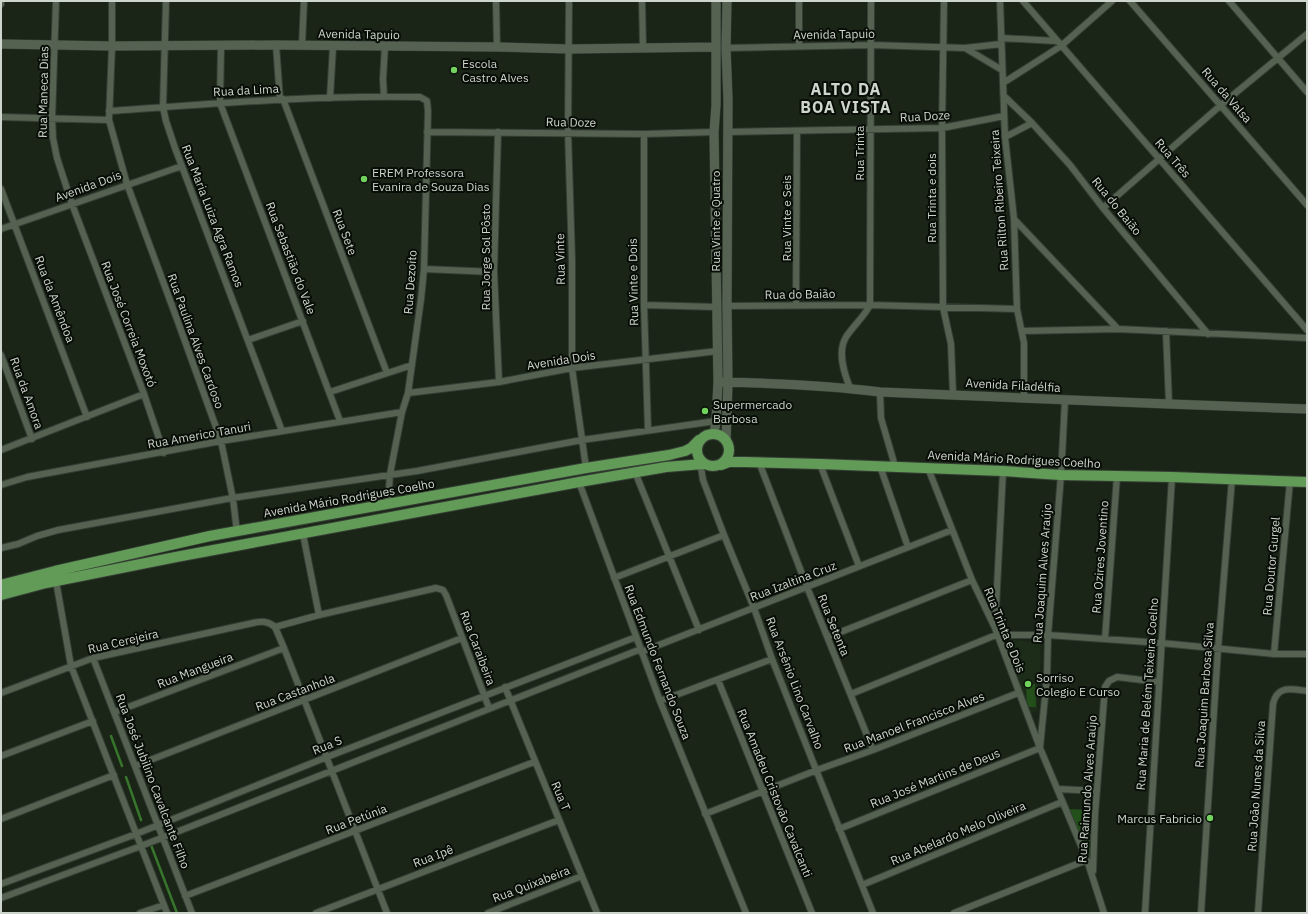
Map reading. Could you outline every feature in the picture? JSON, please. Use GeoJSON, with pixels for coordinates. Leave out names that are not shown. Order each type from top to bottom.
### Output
{"type":"FeatureCollection","features":[{"type":"Feature","properties":{"kind":"main road"},"geometry":{"type":"LineString","coordinates":[[1,596],[56,581],[176,557],[579,482],[666,467],[701,463],[711,467],[725,462],[729,451],[723,437],[708,434],[699,440],[696,452],[701,463]]}},
{"type":"Feature","properties":{"kind":"main road","name":"Avenida Mário Rodrigues Coelho"},"geometry":{"type":"LineString","coordinates":[[1,585],[210,536],[586,468],[678,453],[691,448],[699,440]]}},
{"type":"Feature","properties":{"kind":"main road","name":"Avenida Mário Rodrigues Coelho"},"geometry":{"type":"LineString","coordinates":[[720,465],[729,462],[759,462],[895,466],[1061,475],[1307,482]]}},
{"type":"Feature","properties":{"kind":"street","name":"Rua Maneca Dias"},"geometry":{"type":"LineString","coordinates":[[56,1],[52,119],[53,138],[56,158],[72,204]]}},
{"type":"Feature","properties":{"kind":"street","name":"Rua Paulina Alves Cardoso"},"geometry":{"type":"LineString","coordinates":[[112,1],[109,120],[127,184],[221,441],[238,532]]}},
{"type":"Feature","properties":{"kind":"street","name":"Rua Maria Luiza Agra Ramos"},"geometry":{"type":"LineString","coordinates":[[166,1],[163,107],[170,134],[282,431]]}},
{"type":"Feature","properties":{"kind":"street"},"geometry":{"type":"LineString","coordinates":[[302,45],[304,1]]}},
{"type":"Feature","properties":{"kind":"street"},"geometry":{"type":"LineString","coordinates":[[496,1],[497,47]]}},
{"type":"Feature","properties":{"kind":"street"},"geometry":{"type":"LineString","coordinates":[[569,1],[569,49]]}},
{"type":"Feature","properties":{"kind":"street"},"geometry":{"type":"LineString","coordinates":[[642,1],[642,48]]}},
{"type":"Feature","properties":{"kind":"street","name":"Rua Vinte e Quatro"},"geometry":{"type":"LineString","coordinates":[[714,434],[718,382],[714,132],[716,105],[716,1]]}},
{"type":"Feature","properties":{"kind":"street","name":"Rua Vinte e Quatro"},"geometry":{"type":"LineString","coordinates":[[726,441],[728,383],[727,1]]}},
{"type":"Feature","properties":{"kind":"street"},"geometry":{"type":"LineString","coordinates":[[799,1],[799,46]]}},
{"type":"Feature","properties":{"kind":"street","name":"Rua Trinta"},"geometry":{"type":"LineString","coordinates":[[870,305],[871,1]]}},
{"type":"Feature","properties":{"kind":"street","name":"Rua Trinta e dois"},"geometry":{"type":"LineString","coordinates":[[944,1],[942,128],[943,308],[950,344],[953,394]]}},
{"type":"Feature","properties":{"kind":"street","name":"Rua Rilton Ribeiro Teixeira"},"geometry":{"type":"LineString","coordinates":[[1000,1],[1005,137],[1014,219],[1017,309],[1024,343],[1024,398]]}},
{"type":"Feature","properties":{"kind":"street","name":"Rua Três"},"geometry":{"type":"LineString","coordinates":[[1023,1],[1307,330]]}},
{"type":"Feature","properties":{"kind":"street"},"geometry":{"type":"LineString","coordinates":[[1003,83],[1061,46],[1112,1]]}},
{"type":"Feature","properties":{"kind":"street","name":"Rua da Valsa"},"geometry":{"type":"LineString","coordinates":[[1130,1],[1307,205]]}},
{"type":"Feature","properties":{"kind":"street"},"geometry":{"type":"LineString","coordinates":[[1229,1],[1307,92]]}},
{"type":"Feature","properties":{"kind":"street"},"geometry":{"type":"LineString","coordinates":[[716,32],[727,31]]}},
{"type":"Feature","properties":{"kind":"street"},"geometry":{"type":"LineString","coordinates":[[1103,208],[1221,105],[1307,34]]}},
{"type":"Feature","properties":{"kind":"street","name":"Avenida Tapuio"},"geometry":{"type":"LineString","coordinates":[[726,48],[872,45],[965,48],[1001,41],[1056,41]]}},
{"type":"Feature","properties":{"kind":"street","name":"Avenida Tapuio"},"geometry":{"type":"LineString","coordinates":[[1,44],[112,46],[302,45],[569,49],[716,46]]}},
{"type":"Feature","properties":{"kind":"street","name":"Rua Sete"},"geometry":{"type":"LineString","coordinates":[[276,45],[281,99],[387,373]]}},
{"type":"Feature","properties":{"kind":"street"},"geometry":{"type":"LineString","coordinates":[[220,46],[220,103]]}},
{"type":"Feature","properties":{"kind":"street"},"geometry":{"type":"LineString","coordinates":[[330,98],[333,46]]}},
{"type":"Feature","properties":{"kind":"street"},"geometry":{"type":"LineString","coordinates":[[384,97],[383,79],[385,46]]}},
{"type":"Feature","properties":{"kind":"street"},"geometry":{"type":"LineString","coordinates":[[965,48],[1002,70]]}},
{"type":"Feature","properties":{"kind":"street","name":"Rua Vinte"},"geometry":{"type":"LineString","coordinates":[[569,49],[568,132],[572,260],[572,368],[586,468]]}},
{"type":"Feature","properties":{"kind":"street","name":"Rua do Baião"},"geometry":{"type":"LineString","coordinates":[[1004,96],[1032,123],[1070,165],[1103,208],[1208,334]]}},
{"type":"Feature","properties":{"kind":"street","name":"Rua da Lima"},"geometry":{"type":"LineString","coordinates":[[109,111],[281,99],[384,97]]}},
{"type":"Feature","properties":{"kind":"street","name":"Rua Dezoito"},"geometry":{"type":"LineString","coordinates":[[384,97],[420,97],[425,99],[428,105],[424,269],[408,393],[402,412],[390,474],[388,504]]}},
{"type":"Feature","properties":{"kind":"street","name":"Rua Sebastião do Vale"},"geometry":{"type":"LineString","coordinates":[[220,103],[340,421]]}},
{"type":"Feature","properties":{"kind":"street","name":"Rua Doze"},"geometry":{"type":"LineString","coordinates":[[727,132],[942,128],[1004,116]]}},
{"type":"Feature","properties":{"kind":"street"},"geometry":{"type":"LineString","coordinates":[[1,118],[109,120]]}},
{"type":"Feature","properties":{"kind":"street"},"geometry":{"type":"LineString","coordinates":[[1005,137],[1032,123]]}},
{"type":"Feature","properties":{"kind":"street","name":"Rua Vinte e Seis"},"geometry":{"type":"LineString","coordinates":[[796,305],[797,130]]}},
{"type":"Feature","properties":{"kind":"street","name":"Rua Doze"},"geometry":{"type":"LineString","coordinates":[[427,132],[568,132],[644,134],[714,132]]}},
{"type":"Feature","properties":{"kind":"street","name":"Rua Jorge Sol Pôsto"},"geometry":{"type":"LineString","coordinates":[[498,132],[494,272],[499,382]]}},
{"type":"Feature","properties":{"kind":"street","name":"Rua Vinte e Dois"},"geometry":{"type":"LineString","coordinates":[[644,134],[644,305],[648,430]]}},
{"type":"Feature","properties":{"kind":"street","name":"Avenida Dois"},"geometry":{"type":"LineString","coordinates":[[1,229],[182,166]]}},
{"type":"Feature","properties":{"kind":"street","name":"Rua da Amêndoa"},"geometry":{"type":"LineString","coordinates":[[1,189],[87,417]]}},
{"type":"Feature","properties":{"kind":"street","name":"Rua José Correia Moxotó"},"geometry":{"type":"LineString","coordinates":[[72,204],[144,394],[164,452]]}},
{"type":"Feature","properties":{"kind":"street"},"geometry":{"type":"LineString","coordinates":[[1014,219],[1118,328]]}},
{"type":"Feature","properties":{"kind":"street"},"geometry":{"type":"LineString","coordinates":[[424,269],[494,272]]}},
{"type":"Feature","properties":{"kind":"street"},"geometry":{"type":"LineString","coordinates":[[644,305],[716,308]]}},
{"type":"Feature","properties":{"kind":"street"},"geometry":{"type":"LineString","coordinates":[[850,388],[844,369],[842,350],[847,336],[870,305]]}},
{"type":"Feature","properties":{"kind":"street","name":"Rua do Baião"},"geometry":{"type":"LineString","coordinates":[[727,306],[870,305],[1017,309]]}},
{"type":"Feature","properties":{"kind":"street"},"geometry":{"type":"LineString","coordinates":[[248,340],[303,321]]}},
{"type":"Feature","properties":{"kind":"street"},"geometry":{"type":"LineString","coordinates":[[1022,332],[1118,328],[1208,334],[1307,338]]}},
{"type":"Feature","properties":{"kind":"street"},"geometry":{"type":"LineString","coordinates":[[1166,331],[1169,404]]}},
{"type":"Feature","properties":{"kind":"street","name":"Avenida Dois"},"geometry":{"type":"LineString","coordinates":[[408,393],[499,382],[572,368],[718,351]]}},
{"type":"Feature","properties":{"kind":"street","name":"Rua da Amora"},"geometry":{"type":"LineString","coordinates":[[1,355],[32,439]]}},
{"type":"Feature","properties":{"kind":"street"},"geometry":{"type":"LineString","coordinates":[[330,392],[412,365]]}},
{"type":"Feature","properties":{"kind":"street","name":"Avenida Filadélfia"},"geometry":{"type":"LineString","coordinates":[[718,382],[850,388],[880,392],[1307,408]]}},
{"type":"Feature","properties":{"kind":"street"},"geometry":{"type":"LineString","coordinates":[[880,392],[881,418],[895,466]]}},
{"type":"Feature","properties":{"kind":"street"},"geometry":{"type":"LineString","coordinates":[[1,450],[144,394]]}},
{"type":"Feature","properties":{"kind":"street","name":"Rua Joaquim Alves Araújo"},"geometry":{"type":"LineString","coordinates":[[1040,748],[1047,677],[1048,635],[1061,475],[1065,400]]}},
{"type":"Feature","properties":{"kind":"street","name":"Rua Americo Tanuri"},"geometry":{"type":"LineString","coordinates":[[1,485],[27,477],[221,441],[402,412]]}},
{"type":"Feature","properties":{"kind":"street"},"geometry":{"type":"LineString","coordinates":[[1,548],[18,544],[37,536],[58,530],[232,498],[417,471],[582,440],[716,421]]}},
{"type":"Feature","properties":{"kind":"street","name":"Rua Setenta"},"geometry":{"type":"LineString","coordinates":[[759,462],[807,587],[873,750]]}},
{"type":"Feature","properties":{"kind":"street","name":"Rua Arsênio Lino Carvalho"},"geometry":{"type":"LineString","coordinates":[[701,463],[703,480],[873,913]]}},
{"type":"Feature","properties":{"kind":"street"},"geometry":{"type":"LineString","coordinates":[[820,464],[859,566]]}},
{"type":"Feature","properties":{"kind":"street"},"geometry":{"type":"LineString","coordinates":[[880,466],[908,547]]}},
{"type":"Feature","properties":{"kind":"street","name":"Rua Trinta e Dois"},"geometry":{"type":"LineString","coordinates":[[928,468],[972,580],[995,631],[1040,748],[1087,860],[1104,913]]}},
{"type":"Feature","properties":{"kind":"street"},"geometry":{"type":"LineString","coordinates":[[995,631],[1003,471]]}},
{"type":"Feature","properties":{"kind":"street"},"geometry":{"type":"LineString","coordinates":[[635,472],[699,630]]}},
{"type":"Feature","properties":{"kind":"street","name":"Rua Ozires Joventino"},"geometry":{"type":"LineString","coordinates":[[1105,639],[1117,476]]}},
{"type":"Feature","properties":{"kind":"street","name":"Rua Maria de Belém Teixeira Coelho"},"geometry":{"type":"LineString","coordinates":[[1144,913],[1172,477]]}},
{"type":"Feature","properties":{"kind":"street","name":"Rua Joaquim Barbosa Silva"},"geometry":{"type":"LineString","coordinates":[[1201,913],[1218,649],[1232,479]]}},
{"type":"Feature","properties":{"kind":"street","name":"Rua Doutor Gurgel"},"geometry":{"type":"LineString","coordinates":[[1274,654],[1290,481]]}},
{"type":"Feature","properties":{"kind":"street","name":"Rua Edmundo Fernando Souza"},"geometry":{"type":"LineString","coordinates":[[579,482],[660,701],[746,913]]}},
{"type":"Feature","properties":{"kind":"street","name":"Rua Izaltina Cruz"},"geometry":{"type":"LineString","coordinates":[[509,701],[699,630],[952,530]]}},
{"type":"Feature","properties":{"kind":"street"},"geometry":{"type":"LineString","coordinates":[[303,534],[319,615],[275,627],[387,913]]}},
{"type":"Feature","properties":{"kind":"street"},"geometry":{"type":"LineString","coordinates":[[614,578],[724,534]]}},
{"type":"Feature","properties":{"kind":"street"},"geometry":{"type":"LineString","coordinates":[[828,637],[972,580]]}},
{"type":"Feature","properties":{"kind":"street"},"geometry":{"type":"LineString","coordinates":[[56,581],[71,666],[167,913]]}},
{"type":"Feature","properties":{"kind":"street","name":"Rua Caraibeira"},"geometry":{"type":"LineString","coordinates":[[319,615],[436,588],[443,590],[489,708]]}},
{"type":"Feature","properties":{"kind":"street","name":"Rua Cerejeira"},"geometry":{"type":"LineString","coordinates":[[1,694],[93,658],[253,623],[267,622],[275,627]]}},
{"type":"Feature","properties":{"kind":"street"},"geometry":{"type":"LineString","coordinates":[[851,694],[995,631],[1161,643],[1274,654],[1307,654]]}},
{"type":"Feature","properties":{"kind":"street","name":"Rua S"},"geometry":{"type":"LineString","coordinates":[[1,884],[136,834],[327,757],[636,637]]}},
{"type":"Feature","properties":{"kind":"street","name":"Rua Castanhola"},"geometry":{"type":"LineString","coordinates":[[135,766],[462,638]]}},
{"type":"Feature","properties":{"kind":"street","name":"Rua Mangueira"},"geometry":{"type":"LineString","coordinates":[[114,712],[284,648]]}},
{"type":"Feature","properties":{"kind":"street","name":"Rua José Jubilino Cavalcante Filho"},"geometry":{"type":"LineString","coordinates":[[93,658],[192,913]]}},
{"type":"Feature","properties":{"kind":"street"},"geometry":{"type":"LineString","coordinates":[[660,701],[772,659]]}},
{"type":"Feature","properties":{"kind":"street","name":"Rua Raimundo Alves Araújo"},"geometry":{"type":"LineString","coordinates":[[1092,878],[1096,791],[1103,707],[1107,684],[1117,677],[1159,682]]}},
{"type":"Feature","properties":{"kind":"street","name":"Rua Amadeu Cristovão Cavalcanti"},"geometry":{"type":"LineString","coordinates":[[718,680],[812,913]]}},
{"type":"Feature","properties":{"kind":"street","name":"Rua T"},"geometry":{"type":"LineString","coordinates":[[504,688],[597,913]]}},
{"type":"Feature","properties":{"kind":"street","name":"Rua João Nunes da Silva"},"geometry":{"type":"LineString","coordinates":[[1258,913],[1272,704],[1276,694],[1281,690],[1294,689],[1307,691]]}},
{"type":"Feature","properties":{"kind":"street","name":"Rua Manoel Francisco Alves"},"geometry":{"type":"LineString","coordinates":[[706,814],[1018,693]]}},
{"type":"Feature","properties":{"kind":"street","name":"Rua S"},"geometry":{"type":"LineString","coordinates":[[1,898],[141,846],[509,701]]}},
{"type":"Feature","properties":{"kind":"street"},"geometry":{"type":"LineString","coordinates":[[1,756],[92,721]]}},
{"type":"Feature","properties":{"kind":"street","name":"Rua José Martins de Deus"},"geometry":{"type":"LineString","coordinates":[[839,829],[1040,748]]}},
{"type":"Feature","properties":{"kind":"street","name":"Rua Petúnia"},"geometry":{"type":"LineString","coordinates":[[185,896],[534,762]]}},
{"type":"Feature","properties":{"kind":"street"},"geometry":{"type":"LineString","coordinates":[[1,819],[114,775]]}},
{"type":"Feature","properties":{"kind":"street"},"geometry":{"type":"LineString","coordinates":[[1058,789],[1096,791]]}},
{"type":"Feature","properties":{"kind":"street","name":"Rua Abelardo Melo Oliveira"},"geometry":{"type":"LineString","coordinates":[[862,885],[1062,802]]}},
{"type":"Feature","properties":{"kind":"street","name":"Rua Ipê"},"geometry":{"type":"LineString","coordinates":[[316,913],[559,820]]}},
{"type":"Feature","properties":{"kind":"street"},"geometry":{"type":"LineString","coordinates":[[954,913],[1087,860]]}},
{"type":"Feature","properties":{"kind":"street","name":"Rua Quixabeira"},"geometry":{"type":"LineString","coordinates":[[488,913],[582,876]]}},
{"type":"Feature","properties":{"kind":"street"},"geometry":{"type":"LineString","coordinates":[[140,913],[164,904]]}},
{"type":"Feature","properties":{"kind":"shaded area","name":"Sorriso Colegio E Curso"},"geometry":{"type":"Polygon","coordinates":[[[1013,640],[1041,643],[1037,711],[1029,714],[1007,656],[1011,656],[1013,640]]]}},
{"type":"Feature","properties":{"kind":"green space"},"geometry":{"type":"Polygon","coordinates":[[[1026,684],[1035,684],[1036,707],[1027,707],[1026,684]]]}},
{"type":"Feature","properties":{"kind":"green space"},"geometry":{"type":"Polygon","coordinates":[[[1068,809],[1093,810],[1090,861],[1068,809]]]}},
{"type":"Feature","properties":{"kind":"waterway"},"geometry":{"type":"LineString","coordinates":[[111,736],[122,766]]}},
{"type":"Feature","properties":{"kind":"waterway"},"geometry":{"type":"LineString","coordinates":[[126,777],[141,820]]}},
{"type":"Feature","properties":{"kind":"waterway"},"geometry":{"type":"LineString","coordinates":[[151,845],[177,913]]}},
{"type":"Feature","properties":{"kind":"place","name":"Escola Castro Alves"},"geometry":{"type":"Point","coordinates":[454,70]}},
{"type":"Feature","properties":{"kind":"place","name":"EREM Professora Evanira de Souza Dias"},"geometry":{"type":"Point","coordinates":[364,179]}},
{"type":"Feature","properties":{"kind":"place","name":"Supermercado Barbosa"},"geometry":{"type":"Point","coordinates":[705,411]}},
{"type":"Feature","properties":{"kind":"place","name":"Sorriso Colegio E Curso"},"geometry":{"type":"Point","coordinates":[1028,684]}},
{"type":"Feature","properties":{"kind":"place","name":"Marcus Fabricio"},"geometry":{"type":"Point","coordinates":[1210,818]}},
{"type":"Feature","properties":{"kind":"district","name":"ALTO DA BOA VISTA"},"geometry":{"type":"Point","coordinates":[846,98]}}]}
